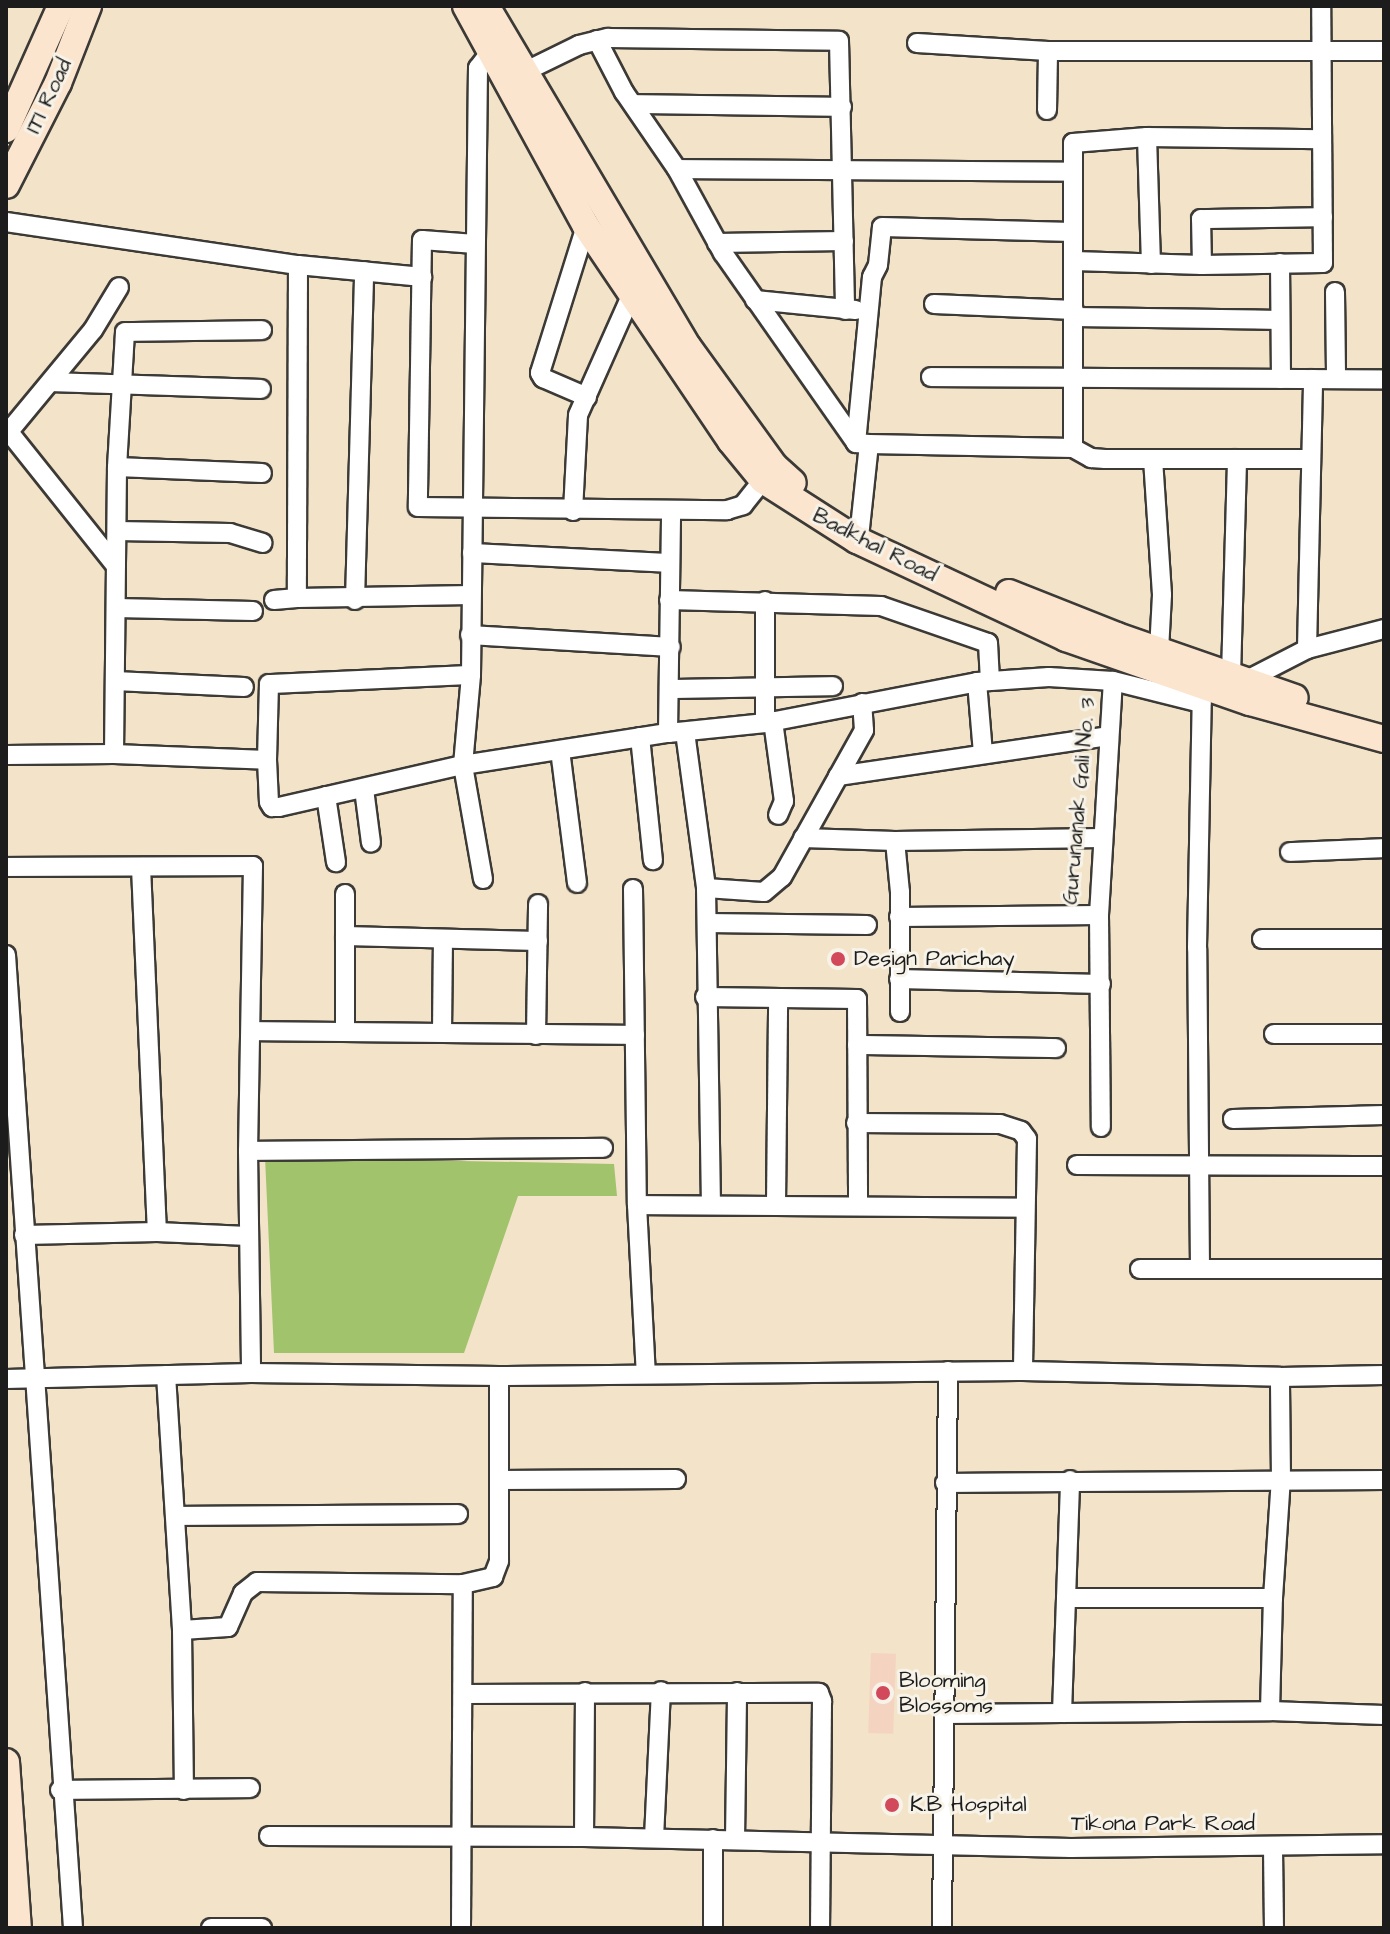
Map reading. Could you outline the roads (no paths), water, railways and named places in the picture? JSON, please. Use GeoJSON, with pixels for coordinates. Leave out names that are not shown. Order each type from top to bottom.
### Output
{"type":"FeatureCollection","features":[{"type":"Feature","properties":{"kind":"street","name":"ITI Road"},"geometry":{"type":"LineString","coordinates":[[6,129],[61,6]]}},
{"type":"Feature","properties":{"kind":"street","name":"ITI Road"},"geometry":{"type":"LineString","coordinates":[[6,185],[58,83],[88,6]]}},
{"type":"Feature","properties":{"kind":"street","name":"Badkhal Road"},"geometry":{"type":"LineString","coordinates":[[466,6],[526,71],[637,282]]}},
{"type":"Feature","properties":{"kind":"street","name":"Badkhal Road"},"geometry":{"type":"LineString","coordinates":[[486,6],[498,44],[586,226],[637,282],[688,347],[769,473],[857,540],[1066,638],[1201,685],[1384,739]]}},
{"type":"Feature","properties":{"kind":"street"},"geometry":{"type":"LineString","coordinates":[[1074,261],[1202,265],[1323,263],[1321,6]]}},
{"type":"Feature","properties":{"kind":"street"},"geometry":{"type":"LineString","coordinates":[[526,71],[579,45],[597,40],[709,37],[839,41],[845,310]]}},
{"type":"Feature","properties":{"kind":"street"},"geometry":{"type":"LineString","coordinates":[[597,40],[633,104],[677,169],[717,243],[755,300],[862,443]]}},
{"type":"Feature","properties":{"kind":"street"},"geometry":{"type":"LineString","coordinates":[[917,43],[1048,51],[1384,51]]}},
{"type":"Feature","properties":{"kind":"street"},"geometry":{"type":"LineString","coordinates":[[483,879],[463,765],[471,675],[478,68],[498,44]]}},
{"type":"Feature","properties":{"kind":"street"},"geometry":{"type":"LineString","coordinates":[[1047,110],[1048,51]]}},
{"type":"Feature","properties":{"kind":"street"},"geometry":{"type":"LineString","coordinates":[[633,104],[842,107]]}},
{"type":"Feature","properties":{"kind":"street"},"geometry":{"type":"LineString","coordinates":[[1073,448],[1073,143],[1147,137],[1322,139]]}},
{"type":"Feature","properties":{"kind":"street"},"geometry":{"type":"LineString","coordinates":[[1147,137],[1151,264]]}},
{"type":"Feature","properties":{"kind":"street"},"geometry":{"type":"LineString","coordinates":[[677,169],[1073,172]]}},
{"type":"Feature","properties":{"kind":"street"},"geometry":{"type":"LineString","coordinates":[[1202,265],[1201,219],[1323,217]]}},
{"type":"Feature","properties":{"kind":"street"},"geometry":{"type":"LineString","coordinates":[[6,222],[298,265],[422,277]]}},
{"type":"Feature","properties":{"kind":"street"},"geometry":{"type":"LineString","coordinates":[[586,226],[540,373],[543,378],[587,397]]}},
{"type":"Feature","properties":{"kind":"street"},"geometry":{"type":"LineString","coordinates":[[860,528],[872,277],[878,265],[882,227],[1073,232]]}},
{"type":"Feature","properties":{"kind":"street"},"geometry":{"type":"LineString","coordinates":[[475,244],[422,240],[418,507],[671,512],[727,510],[743,505],[769,473]]}},
{"type":"Feature","properties":{"kind":"street"},"geometry":{"type":"LineString","coordinates":[[717,243],[844,241]]}},
{"type":"Feature","properties":{"kind":"street"},"geometry":{"type":"LineString","coordinates":[[1280,263],[1281,379]]}},
{"type":"Feature","properties":{"kind":"street"},"geometry":{"type":"LineString","coordinates":[[297,598],[298,265]]}},
{"type":"Feature","properties":{"kind":"street"},"geometry":{"type":"LineString","coordinates":[[355,600],[364,271]]}},
{"type":"Feature","properties":{"kind":"street"},"geometry":{"type":"LineString","coordinates":[[573,511],[578,415],[637,282]]}},
{"type":"Feature","properties":{"kind":"street"},"geometry":{"type":"LineString","coordinates":[[116,566],[7,433],[93,330],[119,287]]}},
{"type":"Feature","properties":{"kind":"street"},"geometry":{"type":"LineString","coordinates":[[1335,292],[1336,379]]}},
{"type":"Feature","properties":{"kind":"street"},"geometry":{"type":"LineString","coordinates":[[755,300],[871,311]]}},
{"type":"Feature","properties":{"kind":"street"},"geometry":{"type":"LineString","coordinates":[[934,304],[1074,313],[1280,320]]}},
{"type":"Feature","properties":{"kind":"street"},"geometry":{"type":"LineString","coordinates":[[93,330],[262,330]]}},
{"type":"Feature","properties":{"kind":"street"},"geometry":{"type":"LineString","coordinates":[[114,754],[117,467],[125,332]]}},
{"type":"Feature","properties":{"kind":"street"},"geometry":{"type":"LineString","coordinates":[[931,377],[1384,379]]}},
{"type":"Feature","properties":{"kind":"street"},"geometry":{"type":"LineString","coordinates":[[1307,649],[1313,379]]}},
{"type":"Feature","properties":{"kind":"street"},"geometry":{"type":"LineString","coordinates":[[51,382],[121,387],[261,389]]}},
{"type":"Feature","properties":{"kind":"street"},"geometry":{"type":"LineString","coordinates":[[862,443],[1073,448],[1091,458],[1311,459]]}},
{"type":"Feature","properties":{"kind":"street"},"geometry":{"type":"LineString","coordinates":[[1153,459],[1162,595],[1159,651]]}},
{"type":"Feature","properties":{"kind":"street"},"geometry":{"type":"LineString","coordinates":[[1237,459],[1238,678],[1307,649],[1384,629]]}},
{"type":"Feature","properties":{"kind":"street"},"geometry":{"type":"LineString","coordinates":[[117,467],[262,473]]}},
{"type":"Feature","properties":{"kind":"street","name":"Badkhal Road"},"geometry":{"type":"LineString","coordinates":[[769,473],[786,479],[860,528],[924,558],[1159,651],[1201,685],[1238,678],[1384,723]]}},
{"type":"Feature","properties":{"kind":"street"},"geometry":{"type":"LineString","coordinates":[[671,512],[668,563],[669,689],[706,888],[705,997],[711,1205]]}},
{"type":"Feature","properties":{"kind":"street"},"geometry":{"type":"LineString","coordinates":[[117,531],[230,533],[263,543]]}},
{"type":"Feature","properties":{"kind":"street"},"geometry":{"type":"LineString","coordinates":[[472,553],[668,563]]}},
{"type":"Feature","properties":{"kind":"street"},"geometry":{"type":"LineString","coordinates":[[274,600],[471,595]]}},
{"type":"Feature","properties":{"kind":"street"},"geometry":{"type":"LineString","coordinates":[[669,600],[881,606],[988,643],[983,753]]}},
{"type":"Feature","properties":{"kind":"street"},"geometry":{"type":"LineString","coordinates":[[765,601],[765,687],[784,801],[778,815]]}},
{"type":"Feature","properties":{"kind":"street"},"geometry":{"type":"LineString","coordinates":[[116,608],[253,611]]}},
{"type":"Feature","properties":{"kind":"street"},"geometry":{"type":"LineString","coordinates":[[470,635],[671,647]]}},
{"type":"Feature","properties":{"kind":"street"},"geometry":{"type":"LineString","coordinates":[[471,675],[269,684],[267,760],[269,802],[272,807],[463,765],[640,737],[769,722],[984,681],[1049,677],[1113,681]]}},
{"type":"Feature","properties":{"kind":"street"},"geometry":{"type":"LineString","coordinates":[[115,681],[244,687]]}},
{"type":"Feature","properties":{"kind":"street","name":"Gurunanak Gali No. 3"},"geometry":{"type":"LineString","coordinates":[[899,917],[1099,915],[1113,681],[1201,685]]}},
{"type":"Feature","properties":{"kind":"street"},"geometry":{"type":"LineString","coordinates":[[1200,1268],[1197,948],[1201,685]]}},
{"type":"Feature","properties":{"kind":"street"},"geometry":{"type":"LineString","coordinates":[[669,689],[833,686]]}},
{"type":"Feature","properties":{"kind":"street"},"geometry":{"type":"LineString","coordinates":[[706,888],[771,889],[782,877],[864,730],[862,703]]}},
{"type":"Feature","properties":{"kind":"street"},"geometry":{"type":"LineString","coordinates":[[838,776],[1108,736]]}},
{"type":"Feature","properties":{"kind":"street"},"geometry":{"type":"LineString","coordinates":[[640,737],[653,860]]}},
{"type":"Feature","properties":{"kind":"street"},"geometry":{"type":"LineString","coordinates":[[560,750],[577,883]]}},
{"type":"Feature","properties":{"kind":"street"},"geometry":{"type":"LineString","coordinates":[[6,755],[114,754],[267,760]]}},
{"type":"Feature","properties":{"kind":"street"},"geometry":{"type":"LineString","coordinates":[[364,789],[371,843]]}},
{"type":"Feature","properties":{"kind":"street"},"geometry":{"type":"LineString","coordinates":[[326,796],[336,862]]}},
{"type":"Feature","properties":{"kind":"street"},"geometry":{"type":"LineString","coordinates":[[803,838],[895,841],[1102,838]]}},
{"type":"Feature","properties":{"kind":"street"},"geometry":{"type":"LineString","coordinates":[[895,841],[900,1012]]}},
{"type":"Feature","properties":{"kind":"street"},"geometry":{"type":"LineString","coordinates":[[1290,852],[1384,848]]}},
{"type":"Feature","properties":{"kind":"street"},"geometry":{"type":"LineString","coordinates":[[6,867],[253,866],[248,1151],[251,1373]]}},
{"type":"Feature","properties":{"kind":"street"},"geometry":{"type":"LineString","coordinates":[[141,867],[157,1232]]}},
{"type":"Feature","properties":{"kind":"street"},"geometry":{"type":"LineString","coordinates":[[633,889],[637,1205],[646,1374]]}},
{"type":"Feature","properties":{"kind":"street"},"geometry":{"type":"LineString","coordinates":[[345,894],[345,1029]]}},
{"type":"Feature","properties":{"kind":"street"},"geometry":{"type":"LineString","coordinates":[[536,1035],[538,904]]}},
{"type":"Feature","properties":{"kind":"street"},"geometry":{"type":"LineString","coordinates":[[1099,915],[1101,1127]]}},
{"type":"Feature","properties":{"kind":"street"},"geometry":{"type":"LineString","coordinates":[[707,923],[867,925]]}},
{"type":"Feature","properties":{"kind":"street"},"geometry":{"type":"LineString","coordinates":[[345,936],[538,941]]}},
{"type":"Feature","properties":{"kind":"street"},"geometry":{"type":"LineString","coordinates":[[442,1032],[443,939]]}},
{"type":"Feature","properties":{"kind":"street"},"geometry":{"type":"LineString","coordinates":[[1262,939],[1384,939]]}},
{"type":"Feature","properties":{"kind":"street"},"geometry":{"type":"LineString","coordinates":[[6,955],[60,1790],[73,1928]]}},
{"type":"Feature","properties":{"kind":"street"},"geometry":{"type":"LineString","coordinates":[[899,979],[1101,984]]}},
{"type":"Feature","properties":{"kind":"street"},"geometry":{"type":"LineString","coordinates":[[705,997],[857,999],[858,1206]]}},
{"type":"Feature","properties":{"kind":"street"},"geometry":{"type":"LineString","coordinates":[[776,1204],[778,1000]]}},
{"type":"Feature","properties":{"kind":"street"},"geometry":{"type":"LineString","coordinates":[[251,1031],[345,1029],[635,1035]]}},
{"type":"Feature","properties":{"kind":"street"},"geometry":{"type":"LineString","coordinates":[[1274,1034],[1384,1034]]}},
{"type":"Feature","properties":{"kind":"street"},"geometry":{"type":"LineString","coordinates":[[857,1045],[1056,1048]]}},
{"type":"Feature","properties":{"kind":"street"},"geometry":{"type":"LineString","coordinates":[[1233,1119],[1384,1115]]}},
{"type":"Feature","properties":{"kind":"street"},"geometry":{"type":"LineString","coordinates":[[856,1123],[1000,1124],[1021,1131],[1027,1139],[1023,1371]]}},
{"type":"Feature","properties":{"kind":"street"},"geometry":{"type":"LineString","coordinates":[[248,1151],[603,1148]]}},
{"type":"Feature","properties":{"kind":"street"},"geometry":{"type":"LineString","coordinates":[[1077,1165],[1384,1166]]}},
{"type":"Feature","properties":{"kind":"street"},"geometry":{"type":"LineString","coordinates":[[637,1205],[1025,1208]]}},
{"type":"Feature","properties":{"kind":"street"},"geometry":{"type":"LineString","coordinates":[[24,1235],[157,1232],[248,1236]]}},
{"type":"Feature","properties":{"kind":"street"},"geometry":{"type":"LineString","coordinates":[[1140,1269],[1384,1269]]}},
{"type":"Feature","properties":{"kind":"street"},"geometry":{"type":"LineString","coordinates":[[942,1928],[948,1371]]}},
{"type":"Feature","properties":{"kind":"street"},"geometry":{"type":"LineString","coordinates":[[6,1379],[251,1373],[499,1376],[1023,1371],[1280,1377],[1384,1375]]}},
{"type":"Feature","properties":{"kind":"street"},"geometry":{"type":"LineString","coordinates":[[166,1375],[182,1630],[184,1790]]}},
{"type":"Feature","properties":{"kind":"street"},"geometry":{"type":"LineString","coordinates":[[182,1630],[228,1627],[243,1593],[257,1582],[463,1584],[487,1581],[498,1569],[499,1376]]}},
{"type":"Feature","properties":{"kind":"street"},"geometry":{"type":"LineString","coordinates":[[1270,1711],[1281,1479],[1280,1377]]}},
{"type":"Feature","properties":{"kind":"street"},"geometry":{"type":"LineString","coordinates":[[499,1480],[676,1479]]}},
{"type":"Feature","properties":{"kind":"street"},"geometry":{"type":"LineString","coordinates":[[1062,1713],[1070,1480]]}},
{"type":"Feature","properties":{"kind":"street"},"geometry":{"type":"LineString","coordinates":[[945,1483],[1384,1480]]}},
{"type":"Feature","properties":{"kind":"street"},"geometry":{"type":"LineString","coordinates":[[177,1516],[458,1514]]}},
{"type":"Feature","properties":{"kind":"street"},"geometry":{"type":"LineString","coordinates":[[461,1928],[463,1584]]}},
{"type":"Feature","properties":{"kind":"street"},"geometry":{"type":"LineString","coordinates":[[1066,1598],[1273,1598]]}},
{"type":"Feature","properties":{"kind":"street"},"geometry":{"type":"LineString","coordinates":[[654,1838],[661,1691]]}},
{"type":"Feature","properties":{"kind":"street"},"geometry":{"type":"LineString","coordinates":[[584,1837],[585,1692]]}},
{"type":"Feature","properties":{"kind":"street"},"geometry":{"type":"LineString","coordinates":[[735,1840],[737,1692]]}},
{"type":"Feature","properties":{"kind":"street"},"geometry":{"type":"LineString","coordinates":[[463,1694],[817,1692],[822,1696],[820,1928]]}},
{"type":"Feature","properties":{"kind":"street"},"geometry":{"type":"LineString","coordinates":[[945,1714],[1270,1711],[1384,1715]]}},
{"type":"Feature","properties":{"kind":"street"},"geometry":{"type":"LineString","coordinates":[[6,1762],[18,1928]]}},
{"type":"Feature","properties":{"kind":"street"},"geometry":{"type":"LineString","coordinates":[[60,1790],[250,1788]]}},
{"type":"Feature","properties":{"kind":"street","name":"Tikona Park Road"},"geometry":{"type":"LineString","coordinates":[[269,1836],[462,1835],[1071,1848],[1273,1848],[1384,1844]]}},
{"type":"Feature","properties":{"kind":"street"},"geometry":{"type":"LineString","coordinates":[[713,1839],[713,1928]]}},
{"type":"Feature","properties":{"kind":"street"},"geometry":{"type":"LineString","coordinates":[[1273,1848],[1274,1928]]}},
{"type":"Feature","properties":{"kind":"street"},"geometry":{"type":"LineString","coordinates":[[211,1928],[262,1928]]}},
{"type":"Feature","properties":{"kind":"place","name":"Design Parichay"},"geometry":{"type":"Point","coordinates":[838,959]}},
{"type":"Feature","properties":{"kind":"place","name":"Blooming Blossoms"},"geometry":{"type":"Point","coordinates":[883,1693]}},
{"type":"Feature","properties":{"kind":"place","name":"K.B Hospital"},"geometry":{"type":"Point","coordinates":[892,1805]}}]}
